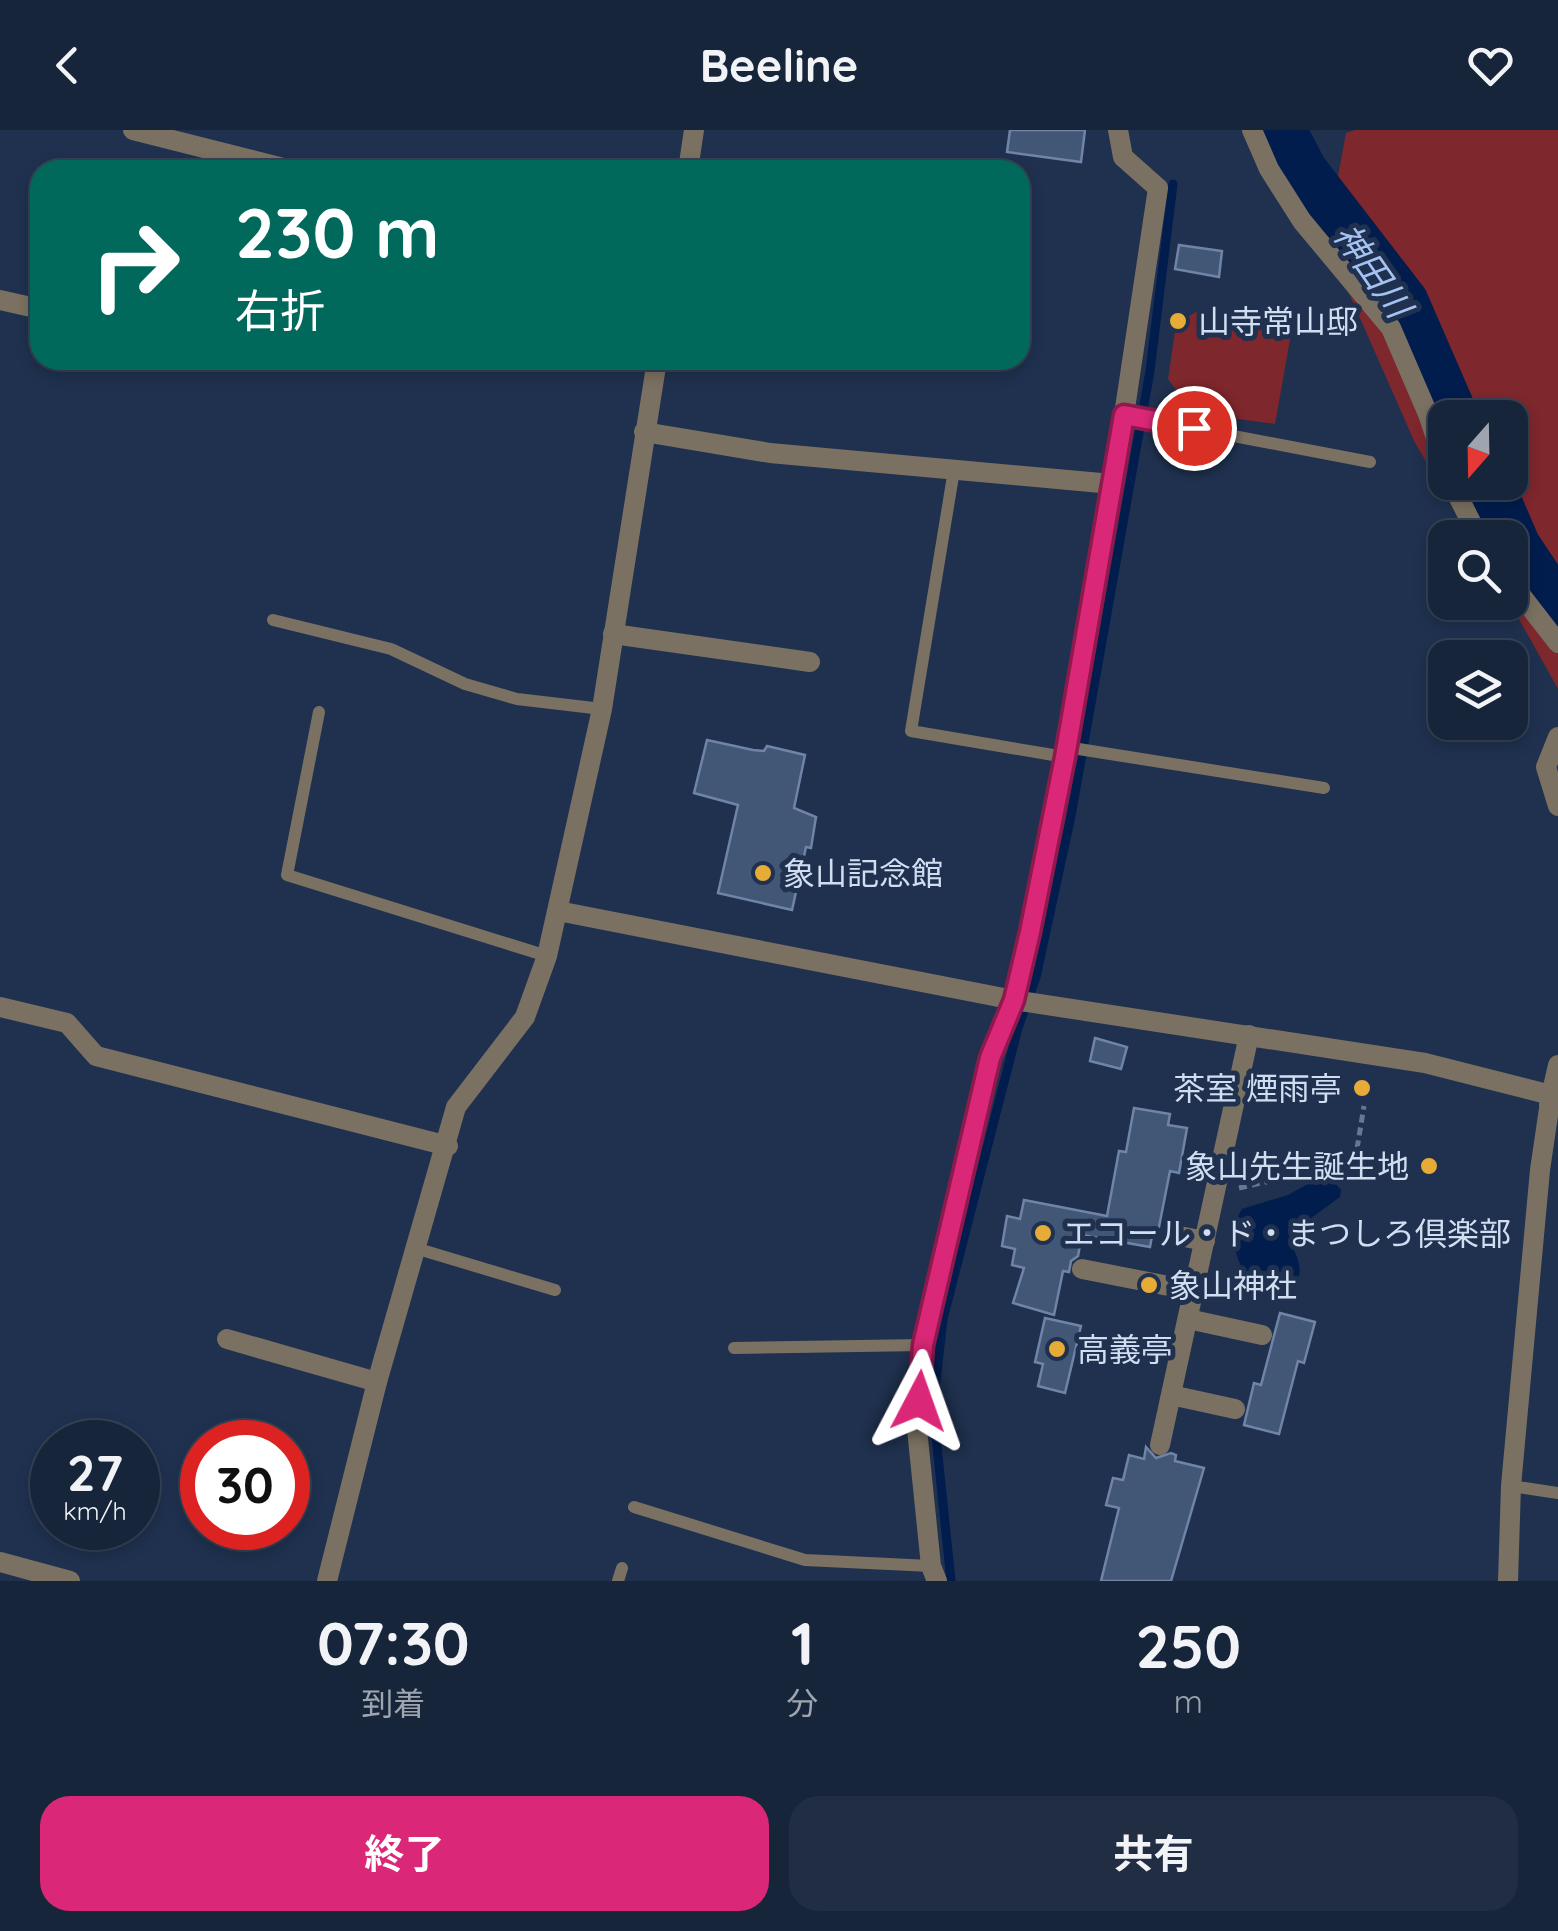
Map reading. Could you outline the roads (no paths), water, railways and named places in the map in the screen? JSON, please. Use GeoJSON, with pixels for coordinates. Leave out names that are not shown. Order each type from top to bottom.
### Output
{"type":"FeatureCollection","features":[{"type":"Feature","properties":{"kind":"street"},"geometry":{"type":"LineString","coordinates":[[132,130],[251,160]]}},
{"type":"Feature","properties":{"kind":"street"},"geometry":{"type":"LineString","coordinates":[[690,160],[694,130]]}},
{"type":"Feature","properties":{"kind":"street"},"geometry":{"type":"LineString","coordinates":[[934,1574],[918,1429],[923,1345],[990,1058],[1014,1000],[1065,752],[1124,415],[1158,188],[1123,157],[1118,130]]}},
{"type":"Feature","properties":{"kind":"street"},"geometry":{"type":"LineString","coordinates":[[1252,130],[1269,169],[1302,221],[1391,328],[1428,414]]}},
{"type":"Feature","properties":{"kind":"street"},"geometry":{"type":"LineString","coordinates":[[0,300],[30,307]]}},
{"type":"Feature","properties":{"kind":"street"},"geometry":{"type":"LineString","coordinates":[[327,1581],[377,1382],[448,1146],[456,1107],[525,1018],[546,956],[602,709],[654,370]]}},
{"type":"Feature","properties":{"kind":"street"},"geometry":{"type":"LineString","coordinates":[[644,432],[770,452],[1112,484]]}},
{"type":"Feature","properties":{"kind":"street"},"geometry":{"type":"LineString","coordinates":[[1528,604],[1558,643]]}},
{"type":"Feature","properties":{"kind":"street"},"geometry":{"type":"LineString","coordinates":[[613,634],[810,662]]}},
{"type":"Feature","properties":{"kind":"street"},"geometry":{"type":"LineString","coordinates":[[1558,737],[1546,767],[1558,806]]}},
{"type":"Feature","properties":{"kind":"street"},"geometry":{"type":"LineString","coordinates":[[558,911],[1014,1000],[1425,1064],[1550,1095],[1549,1172],[1511,1486],[1508,1581]]}},
{"type":"Feature","properties":{"kind":"street"},"geometry":{"type":"LineString","coordinates":[[0,1007],[67,1023],[96,1056],[448,1146]]}},
{"type":"Feature","properties":{"kind":"street"},"geometry":{"type":"LineString","coordinates":[[1160,1445],[1249,1035]]}},
{"type":"Feature","properties":{"kind":"street"},"geometry":{"type":"LineString","coordinates":[[1549,1106],[1558,1065]]}},
{"type":"Feature","properties":{"kind":"street"},"geometry":{"type":"LineString","coordinates":[[1174,1235],[1206,1240]]}},
{"type":"Feature","properties":{"kind":"street"},"geometry":{"type":"LineString","coordinates":[[1082,1269],[1194,1291]]}},
{"type":"Feature","properties":{"kind":"street"},"geometry":{"type":"LineString","coordinates":[[1188,1319],[1262,1334]]}},
{"type":"Feature","properties":{"kind":"street"},"geometry":{"type":"LineString","coordinates":[[227,1338],[377,1382]]}},
{"type":"Feature","properties":{"kind":"street"},"geometry":{"type":"LineString","coordinates":[[1171,1395],[1235,1409]]}},
{"type":"Feature","properties":{"kind":"street"},"geometry":{"type":"LineString","coordinates":[[0,1562],[70,1581]]}},
{"type":"Feature","properties":{"kind":"lane"},"geometry":{"type":"LineString","coordinates":[[1124,415],[1370,462]]}},
{"type":"Feature","properties":{"kind":"lane"},"geometry":{"type":"LineString","coordinates":[[954,470],[912,731],[1324,788]]}},
{"type":"Feature","properties":{"kind":"lane"},"geometry":{"type":"LineString","coordinates":[[272,620],[391,649],[465,684],[517,699],[602,709]]}},
{"type":"Feature","properties":{"kind":"lane"},"geometry":{"type":"LineString","coordinates":[[319,712],[287,876],[546,956]]}},
{"type":"Feature","properties":{"kind":"lane"},"geometry":{"type":"LineString","coordinates":[[415,1248],[555,1290]]}},
{"type":"Feature","properties":{"kind":"lane"},"geometry":{"type":"LineString","coordinates":[[734,1348],[923,1345]]}},
{"type":"Feature","properties":{"kind":"lane"},"geometry":{"type":"LineString","coordinates":[[1511,1486],[1558,1493]]}},
{"type":"Feature","properties":{"kind":"lane"},"geometry":{"type":"LineString","coordinates":[[634,1507],[805,1560],[934,1574]]}},
{"type":"Feature","properties":{"kind":"water"},"geometry":{"type":"Polygon","coordinates":[[[1315,1180],[1333,1181],[1341,1190],[1340,1197],[1289,1234],[1299,1265],[1296,1285],[1280,1290],[1265,1288],[1243,1270],[1237,1255],[1234,1240],[1242,1209],[1288,1195],[1315,1180]]]}},
{"type":"Feature","properties":{"kind":"waterway","name":"神田川"},"geometry":{"type":"LineString","coordinates":[[1280,130],[1302,172],[1403,303],[1445,400]]}},
{"type":"Feature","properties":{"kind":"waterway"},"geometry":{"type":"LineString","coordinates":[[951,1581],[933,1407],[943,1319],[1018,1028],[1036,977],[1071,816],[1150,371],[1173,184]]}},
{"type":"Feature","properties":{"kind":"waterway","name":"神田川"},"geometry":{"type":"LineString","coordinates":[[1495,500],[1515,547],[1558,611]]}},
{"type":"Feature","properties":{"kind":"place","name":"山寺常山邸"},"geometry":{"type":"Point","coordinates":[1178,321]}},
{"type":"Feature","properties":{"kind":"place","name":"象山記念館"},"geometry":{"type":"Point","coordinates":[763,873]}},
{"type":"Feature","properties":{"kind":"place","name":"茶室 煙雨亭"},"geometry":{"type":"Point","coordinates":[1362,1088]}},
{"type":"Feature","properties":{"kind":"place","name":"象山先生誕生地"},"geometry":{"type":"Point","coordinates":[1429,1166]}},
{"type":"Feature","properties":{"kind":"place","name":"エコール・ド・まつしろ倶楽部"},"geometry":{"type":"Point","coordinates":[1043,1233]}},
{"type":"Feature","properties":{"kind":"place","name":"象山神社"},"geometry":{"type":"Point","coordinates":[1149,1285]}},
{"type":"Feature","properties":{"kind":"place","name":"高義亭"},"geometry":{"type":"Point","coordinates":[1057,1349]}}]}
